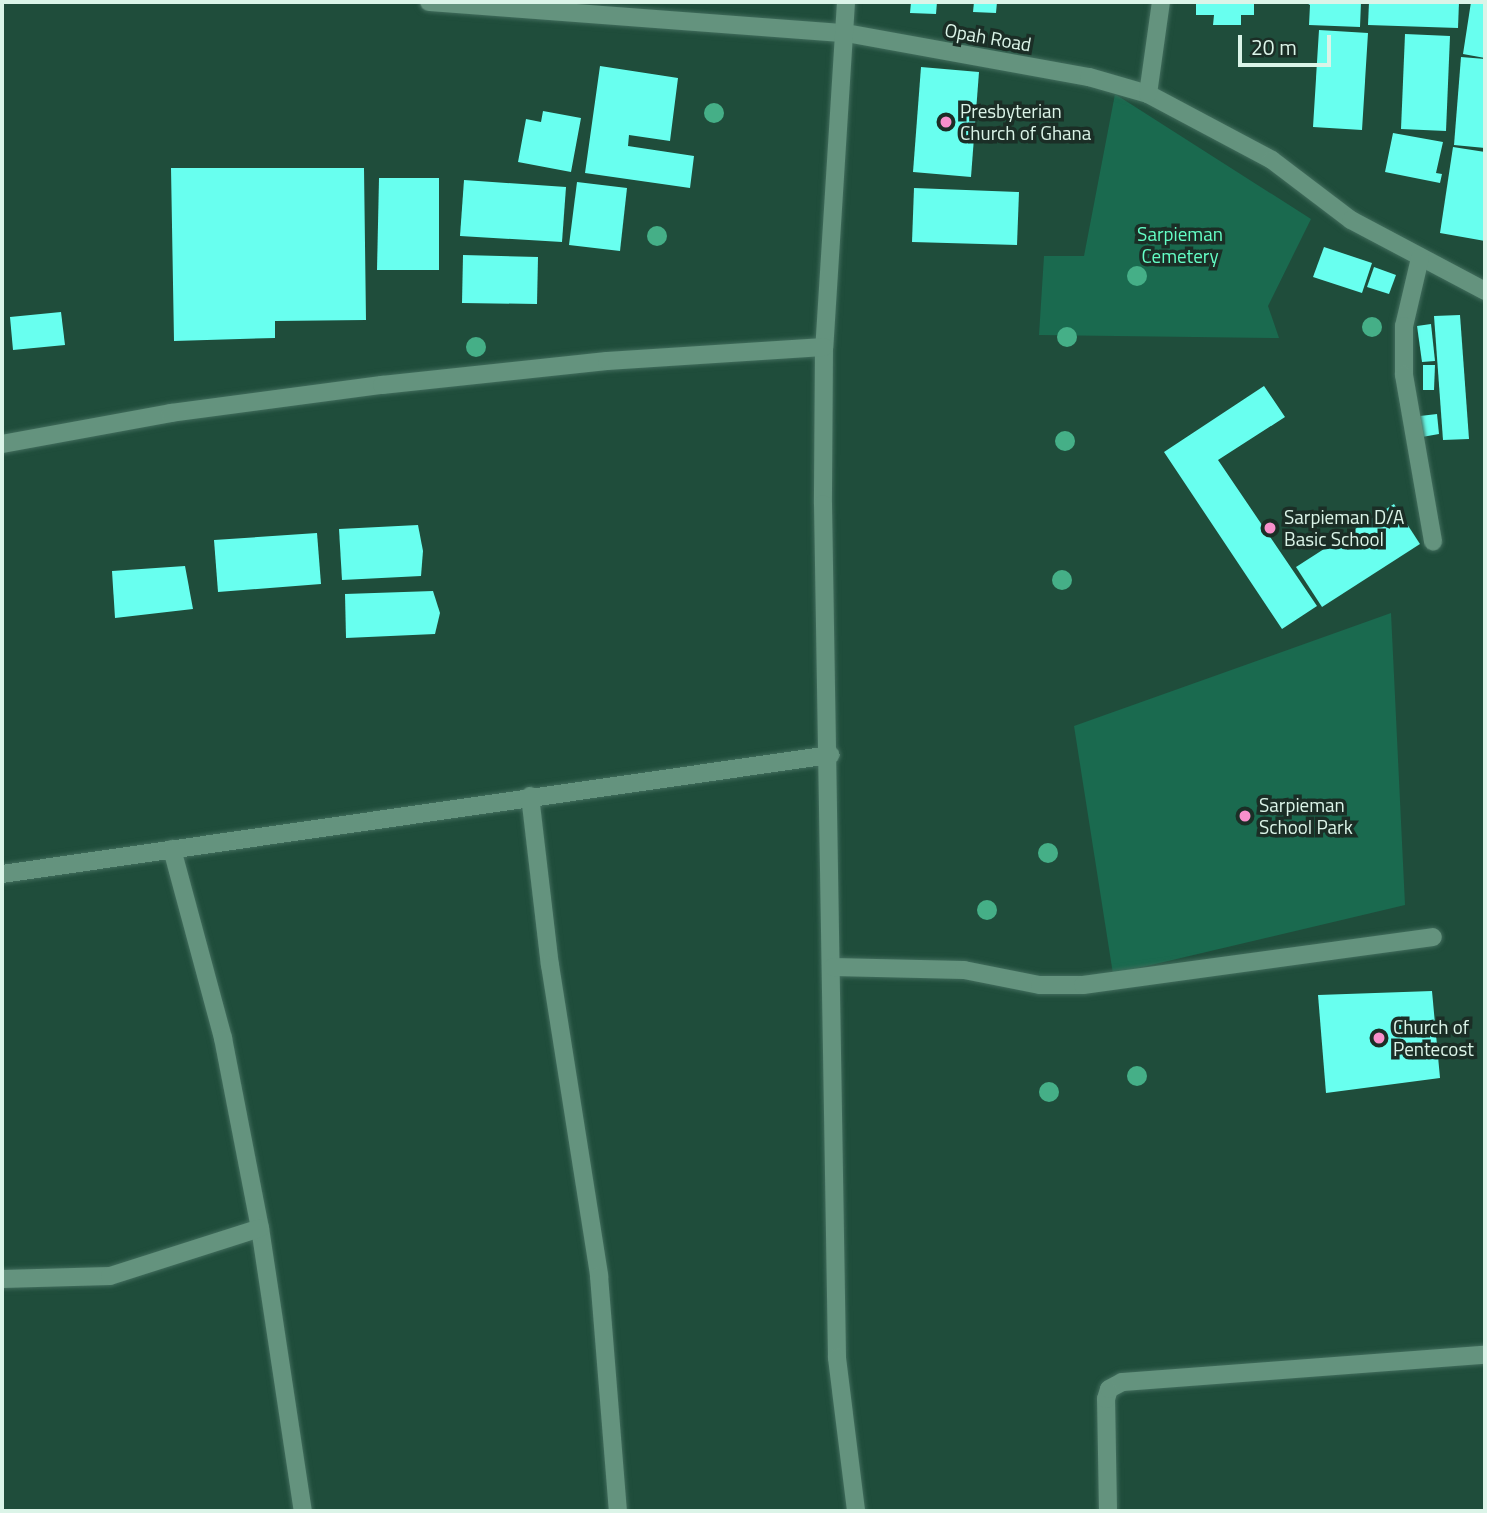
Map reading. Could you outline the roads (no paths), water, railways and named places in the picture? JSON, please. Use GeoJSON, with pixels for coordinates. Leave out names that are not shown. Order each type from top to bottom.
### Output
{"type":"FeatureCollection","features":[{"type":"Feature","properties":{"kind":"street","name":"Opah Road"},"geometry":{"type":"LineString","coordinates":[[429,2],[846,33],[1089,77],[1148,94],[1272,160],[1351,220],[1485,291]]}},
{"type":"Feature","properties":{"kind":"street"},"geometry":{"type":"LineString","coordinates":[[846,2],[824,347],[837,1358],[856,1511]]}},
{"type":"Feature","properties":{"kind":"street"},"geometry":{"type":"LineString","coordinates":[[1148,94],[1161,2]]}},
{"type":"Feature","properties":{"kind":"street"},"geometry":{"type":"LineString","coordinates":[[1420,258],[1404,326],[1404,375],[1433,541]]}},
{"type":"Feature","properties":{"kind":"street"},"geometry":{"type":"LineString","coordinates":[[2,444],[171,412],[382,385],[607,361],[824,347]]}},
{"type":"Feature","properties":{"kind":"street"},"geometry":{"type":"LineString","coordinates":[[2,874],[830,755]]}},
{"type":"Feature","properties":{"kind":"street"},"geometry":{"type":"LineString","coordinates":[[530,796],[550,965],[599,1276],[618,1511]]}},
{"type":"Feature","properties":{"kind":"street"},"geometry":{"type":"LineString","coordinates":[[172,849],[223,1038],[260,1227],[303,1511]]}},
{"type":"Feature","properties":{"kind":"street"},"geometry":{"type":"LineString","coordinates":[[833,967],[964,970],[1040,985],[1083,985],[1433,937]]}},
{"type":"Feature","properties":{"kind":"street"},"geometry":{"type":"LineString","coordinates":[[2,1279],[110,1276],[260,1227]]}},
{"type":"Feature","properties":{"kind":"street"},"geometry":{"type":"LineString","coordinates":[[1108,1511],[1105,1399],[1109,1389],[1122,1382],[1485,1355]]}},
{"type":"Feature","properties":{"kind":"place","name":"Presbyterian Church of Ghana"},"geometry":{"type":"Point","coordinates":[946,122]}},
{"type":"Feature","properties":{"kind":"place","name":"Sarpieman D/A Basic School"},"geometry":{"type":"Point","coordinates":[1270,528]}},
{"type":"Feature","properties":{"kind":"place","name":"Sarpieman School Park"},"geometry":{"type":"Point","coordinates":[1245,816]}},
{"type":"Feature","properties":{"kind":"place","name":"Church of Pentecost"},"geometry":{"type":"Point","coordinates":[1379,1038]}},
{"type":"Feature","properties":{"kind":"park label","name":"Sarpieman Cemetery"},"geometry":{"type":"Point","coordinates":[1180,245]}}]}
